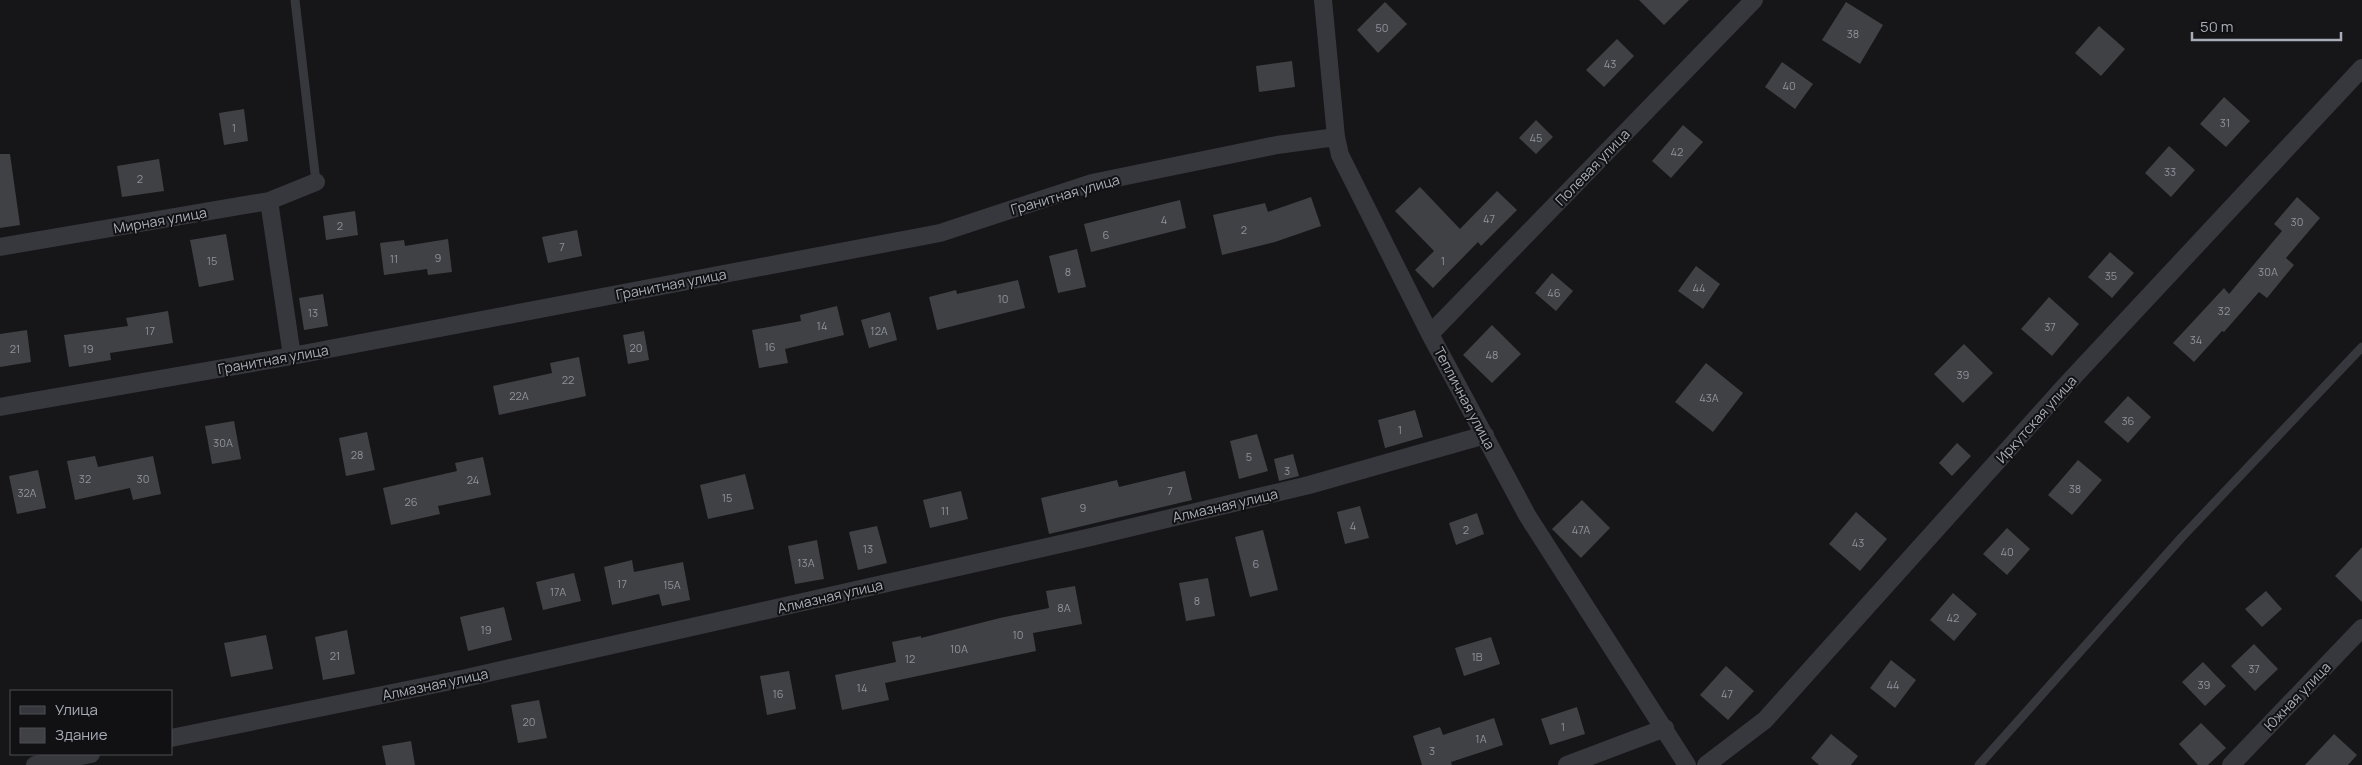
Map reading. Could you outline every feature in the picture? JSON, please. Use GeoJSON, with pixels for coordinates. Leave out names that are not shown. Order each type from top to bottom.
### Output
{"type":"FeatureCollection","features":[{"type":"Feature","properties":{"kind":"street","name":"Тепличная улица"},"geometry":{"type":"LineString","coordinates":[[1323,0],[1336,137],[1340,155],[1430,334],[1527,516],[1687,765]]}},
{"type":"Feature","properties":{"kind":"street","name":"Полевая улица"},"geometry":{"type":"LineString","coordinates":[[1430,334],[1754,0]]}},
{"type":"Feature","properties":{"kind":"street","name":"Иркутская улица"},"geometry":{"type":"LineString","coordinates":[[1706,765],[1765,720],[2064,387],[2362,68]]}},
{"type":"Feature","properties":{"kind":"street","name":"Гранитная улица"},"geometry":{"type":"LineString","coordinates":[[0,407],[292,356],[940,233],[1092,184],[1277,145],[1336,137]]}},
{"type":"Feature","properties":{"kind":"street","name":"Мирная улица"},"geometry":{"type":"LineString","coordinates":[[0,247],[269,201],[316,182]]}},
{"type":"Feature","properties":{"kind":"street"},"geometry":{"type":"LineString","coordinates":[[269,201],[292,356]]}},
{"type":"Feature","properties":{"kind":"street","name":"Алмазная улица"},"geometry":{"type":"LineString","coordinates":[[172,738],[466,678],[1081,539],[1309,485],[1485,435]]}},
{"type":"Feature","properties":{"kind":"street","name":"Южная улица"},"geometry":{"type":"LineString","coordinates":[[2231,765],[2362,628]]}},
{"type":"Feature","properties":{"kind":"street"},"geometry":{"type":"LineString","coordinates":[[1567,765],[1665,728]]}},
{"type":"Feature","properties":{"kind":"street"},"geometry":{"type":"LineString","coordinates":[[35,765],[86,755]]}},
{"type":"Feature","properties":{"kind":"lane"},"geometry":{"type":"LineString","coordinates":[[295,0],[316,182]]}},
{"type":"Feature","properties":{"kind":"lane"},"geometry":{"type":"LineString","coordinates":[[1978,765],[2182,537],[2362,346]]}},
{"type":"Feature","properties":{"kind":"building"},"geometry":{"type":"Polygon","coordinates":[[[1639,0],[1689,0],[1664,25],[1639,0]]]}},
{"type":"Feature","properties":{"kind":"building"},"geometry":{"type":"Polygon","coordinates":[[[1385,2],[1407,24],[1378,53],[1357,30],[1385,2]]]}},
{"type":"Feature","properties":{"kind":"building"},"geometry":{"type":"Polygon","coordinates":[[[1846,2],[1883,25],[1860,64],[1822,40],[1846,2]]]}},
{"type":"Feature","properties":{"kind":"building"},"geometry":{"type":"Polygon","coordinates":[[[2099,26],[2125,49],[2101,76],[2075,53],[2099,26]]]}},
{"type":"Feature","properties":{"kind":"building"},"geometry":{"type":"Polygon","coordinates":[[[1617,39],[1634,56],[1604,87],[1586,70],[1617,39]]]}},
{"type":"Feature","properties":{"kind":"building"},"geometry":{"type":"Polygon","coordinates":[[[1292,61],[1295,87],[1259,92],[1256,66],[1292,61]]]}},
{"type":"Feature","properties":{"kind":"building"},"geometry":{"type":"Polygon","coordinates":[[[1782,62],[1813,84],[1795,109],[1765,87],[1782,62]]]}},
{"type":"Feature","properties":{"kind":"building"},"geometry":{"type":"Polygon","coordinates":[[[2224,97],[2250,121],[2226,147],[2200,124],[2224,97]]]}},
{"type":"Feature","properties":{"kind":"building"},"geometry":{"type":"Polygon","coordinates":[[[244,109],[248,141],[224,145],[219,113],[244,109]]]}},
{"type":"Feature","properties":{"kind":"building"},"geometry":{"type":"Polygon","coordinates":[[[1536,120],[1553,137],[1536,154],[1519,138],[1536,120]]]}},
{"type":"Feature","properties":{"kind":"building"},"geometry":{"type":"Polygon","coordinates":[[[1683,125],[1703,142],[1671,178],[1652,161],[1683,125]]]}},
{"type":"Feature","properties":{"kind":"building"},"geometry":{"type":"Polygon","coordinates":[[[2169,146],[2195,170],[2171,197],[2145,173],[2169,146]]]}},
{"type":"Feature","properties":{"kind":"building"},"geometry":{"type":"Polygon","coordinates":[[[0,154],[10,154],[20,225],[0,228],[0,154]]]}},
{"type":"Feature","properties":{"kind":"building"},"geometry":{"type":"Polygon","coordinates":[[[159,159],[164,191],[122,197],[117,166],[159,159]]]}},
{"type":"Feature","properties":{"kind":"building"},"geometry":{"type":"Polygon","coordinates":[[[1420,187],[1460,229],[1497,191],[1517,210],[1481,246],[1478,242],[1433,288],[1415,270],[1434,251],[1395,211],[1420,187]]]}},
{"type":"Feature","properties":{"kind":"building"},"geometry":{"type":"Polygon","coordinates":[[[1311,197],[1321,226],[1275,242],[1222,255],[1213,215],[1265,203],[1268,212],[1311,197]]]}},
{"type":"Feature","properties":{"kind":"building"},"geometry":{"type":"Polygon","coordinates":[[[2297,197],[2320,218],[2286,258],[2294,265],[2267,298],[2259,292],[2224,332],[2222,331],[2194,362],[2173,343],[2224,288],[2229,294],[2282,231],[2274,224],[2297,197]]]}},
{"type":"Feature","properties":{"kind":"building"},"geometry":{"type":"Polygon","coordinates":[[[1180,200],[1186,228],[1091,252],[1084,224],[1180,200]]]}},
{"type":"Feature","properties":{"kind":"building"},"geometry":{"type":"Polygon","coordinates":[[[355,211],[358,235],[326,240],[323,216],[355,211]]]}},
{"type":"Feature","properties":{"kind":"building"},"geometry":{"type":"Polygon","coordinates":[[[577,230],[582,256],[548,263],[542,237],[577,230]]]}},
{"type":"Feature","properties":{"kind":"building"},"geometry":{"type":"Polygon","coordinates":[[[226,234],[234,280],[199,287],[190,240],[226,234]]]}},
{"type":"Feature","properties":{"kind":"building"},"geometry":{"type":"Polygon","coordinates":[[[448,239],[452,272],[428,275],[427,269],[384,275],[380,243],[404,240],[405,246],[448,239]]]}},
{"type":"Feature","properties":{"kind":"building"},"geometry":{"type":"Polygon","coordinates":[[[1077,249],[1086,287],[1058,293],[1049,256],[1077,249]]]}},
{"type":"Feature","properties":{"kind":"building"},"geometry":{"type":"Polygon","coordinates":[[[2110,252],[2134,273],[2112,298],[2088,277],[2110,252]]]}},
{"type":"Feature","properties":{"kind":"building"},"geometry":{"type":"Polygon","coordinates":[[[1696,266],[1720,284],[1703,309],[1678,291],[1696,266]]]}},
{"type":"Feature","properties":{"kind":"building"},"geometry":{"type":"Polygon","coordinates":[[[1552,273],[1573,291],[1556,311],[1535,293],[1552,273]]]}},
{"type":"Feature","properties":{"kind":"building"},"geometry":{"type":"Polygon","coordinates":[[[1018,280],[1025,308],[937,330],[929,297],[956,290],[957,294],[1018,280]]]}},
{"type":"Feature","properties":{"kind":"building"},"geometry":{"type":"Polygon","coordinates":[[[323,294],[328,326],[304,330],[299,298],[323,294]]]}},
{"type":"Feature","properties":{"kind":"building"},"geometry":{"type":"Polygon","coordinates":[[[2049,297],[2079,324],[2052,356],[2021,329],[2049,297]]]}},
{"type":"Feature","properties":{"kind":"building"},"geometry":{"type":"Polygon","coordinates":[[[837,306],[844,335],[785,349],[788,363],[759,368],[752,330],[801,321],[800,315],[837,306]]]}},
{"type":"Feature","properties":{"kind":"building"},"geometry":{"type":"Polygon","coordinates":[[[168,311],[173,343],[110,353],[111,360],[69,367],[64,335],[128,326],[126,318],[168,311]]]}},
{"type":"Feature","properties":{"kind":"building"},"geometry":{"type":"Polygon","coordinates":[[[890,312],[897,340],[869,348],[861,320],[890,312]]]}},
{"type":"Feature","properties":{"kind":"building"},"geometry":{"type":"Polygon","coordinates":[[[1492,325],[1521,354],[1492,383],[1463,355],[1492,325]]]}},
{"type":"Feature","properties":{"kind":"building"},"geometry":{"type":"Polygon","coordinates":[[[27,330],[31,362],[0,367],[0,334],[27,330]]]}},
{"type":"Feature","properties":{"kind":"building"},"geometry":{"type":"Polygon","coordinates":[[[644,331],[649,360],[628,364],[623,335],[644,331]]]}},
{"type":"Feature","properties":{"kind":"building"},"geometry":{"type":"Polygon","coordinates":[[[1964,344],[1993,373],[1963,403],[1934,374],[1964,344]]]}},
{"type":"Feature","properties":{"kind":"building"},"geometry":{"type":"Polygon","coordinates":[[[579,357],[586,396],[499,415],[493,386],[552,373],[550,363],[579,357]]]}},
{"type":"Feature","properties":{"kind":"building"},"geometry":{"type":"Polygon","coordinates":[[[1706,363],[1743,393],[1713,432],[1675,402],[1706,363]]]}},
{"type":"Feature","properties":{"kind":"building"},"geometry":{"type":"Polygon","coordinates":[[[2128,396],[2151,417],[2128,443],[2104,422],[2128,396]]]}},
{"type":"Feature","properties":{"kind":"building"},"geometry":{"type":"Polygon","coordinates":[[[1415,410],[1423,437],[1385,448],[1378,420],[1415,410]]]}},
{"type":"Feature","properties":{"kind":"building"},"geometry":{"type":"Polygon","coordinates":[[[234,421],[241,459],[212,464],[205,426],[234,421]]]}},
{"type":"Feature","properties":{"kind":"building"},"geometry":{"type":"Polygon","coordinates":[[[367,432],[375,470],[346,476],[339,438],[367,432]]]}},
{"type":"Feature","properties":{"kind":"building"},"geometry":{"type":"Polygon","coordinates":[[[1257,434],[1268,471],[1239,479],[1230,441],[1257,434]]]}},
{"type":"Feature","properties":{"kind":"building"},"geometry":{"type":"Polygon","coordinates":[[[1957,443],[1971,456],[1952,476],[1939,463],[1957,443]]]}},
{"type":"Feature","properties":{"kind":"building"},"geometry":{"type":"Polygon","coordinates":[[[1293,454],[1299,476],[1279,481],[1274,459],[1293,454]]]}},
{"type":"Feature","properties":{"kind":"building"},"geometry":{"type":"Polygon","coordinates":[[[95,456],[98,467],[153,456],[161,494],[133,500],[130,488],[75,500],[67,461],[95,456]]]}},
{"type":"Feature","properties":{"kind":"building"},"geometry":{"type":"Polygon","coordinates":[[[483,457],[491,495],[438,506],[440,514],[391,525],[383,488],[457,471],[455,463],[483,457]]]}},
{"type":"Feature","properties":{"kind":"building"},"geometry":{"type":"Polygon","coordinates":[[[2078,460],[2102,480],[2072,515],[2048,495],[2078,460]]]}},
{"type":"Feature","properties":{"kind":"building"},"geometry":{"type":"Polygon","coordinates":[[[38,470],[46,508],[17,514],[9,476],[38,470]]]}},
{"type":"Feature","properties":{"kind":"building"},"geometry":{"type":"Polygon","coordinates":[[[1185,471],[1192,500],[1049,534],[1041,498],[1117,480],[1119,487],[1185,471]]]}},
{"type":"Feature","properties":{"kind":"building"},"geometry":{"type":"Polygon","coordinates":[[[745,474],[754,509],[708,519],[700,485],[745,474]]]}},
{"type":"Feature","properties":{"kind":"building"},"geometry":{"type":"Polygon","coordinates":[[[961,491],[968,519],[930,528],[923,500],[961,491]]]}},
{"type":"Feature","properties":{"kind":"building"},"geometry":{"type":"Polygon","coordinates":[[[1582,500],[1610,528],[1581,558],[1552,529],[1582,500]]]}},
{"type":"Feature","properties":{"kind":"building"},"geometry":{"type":"Polygon","coordinates":[[[1360,506],[1369,538],[1345,544],[1337,512],[1360,506]]]}},
{"type":"Feature","properties":{"kind":"building"},"geometry":{"type":"Polygon","coordinates":[[[1856,512],[1887,539],[1860,571],[1829,544],[1856,512]]]}},
{"type":"Feature","properties":{"kind":"building"},"geometry":{"type":"Polygon","coordinates":[[[1477,513],[1484,534],[1456,545],[1449,523],[1477,513]]]}},
{"type":"Feature","properties":{"kind":"building"},"geometry":{"type":"Polygon","coordinates":[[[877,526],[887,563],[858,570],[849,532],[877,526]]]}},
{"type":"Feature","properties":{"kind":"building"},"geometry":{"type":"Polygon","coordinates":[[[2007,528],[2030,549],[2007,575],[1983,554],[2007,528]]]}},
{"type":"Feature","properties":{"kind":"building"},"geometry":{"type":"Polygon","coordinates":[[[1263,530],[1278,590],[1250,597],[1235,537],[1263,530]]]}},
{"type":"Feature","properties":{"kind":"building"},"geometry":{"type":"Polygon","coordinates":[[[817,540],[824,579],[795,584],[788,546],[817,540]]]}},
{"type":"Feature","properties":{"kind":"building"},"geometry":{"type":"Polygon","coordinates":[[[2362,547],[2362,602],[2335,576],[2362,547]]]}},
{"type":"Feature","properties":{"kind":"building"},"geometry":{"type":"Polygon","coordinates":[[[632,560],[634,572],[683,562],[690,600],[662,606],[659,594],[612,605],[604,567],[632,560]]]}},
{"type":"Feature","properties":{"kind":"building"},"geometry":{"type":"Polygon","coordinates":[[[574,573],[581,601],[543,610],[536,582],[574,573]]]}},
{"type":"Feature","properties":{"kind":"building"},"geometry":{"type":"Polygon","coordinates":[[[1208,578],[1215,616],[1186,621],[1179,583],[1208,578]]]}},
{"type":"Feature","properties":{"kind":"building"},"geometry":{"type":"Polygon","coordinates":[[[1075,586],[1082,624],[1033,633],[1036,651],[885,683],[889,700],[842,710],[835,675],[896,662],[892,642],[921,636],[921,638],[1049,608],[1046,591],[1075,586]]]}},
{"type":"Feature","properties":{"kind":"building"},"geometry":{"type":"Polygon","coordinates":[[[2266,591],[2282,609],[2262,627],[2245,609],[2266,591]]]}},
{"type":"Feature","properties":{"kind":"building"},"geometry":{"type":"Polygon","coordinates":[[[1953,593],[1977,614],[1954,641],[1930,620],[1953,593]]]}},
{"type":"Feature","properties":{"kind":"building"},"geometry":{"type":"Polygon","coordinates":[[[504,607],[512,640],[468,651],[460,617],[504,607]]]}},
{"type":"Feature","properties":{"kind":"building"},"geometry":{"type":"Polygon","coordinates":[[[347,630],[355,674],[323,680],[315,637],[347,630]]]}},
{"type":"Feature","properties":{"kind":"building"},"geometry":{"type":"Polygon","coordinates":[[[266,635],[273,669],[231,677],[224,643],[266,635]]]}},
{"type":"Feature","properties":{"kind":"building"},"geometry":{"type":"Polygon","coordinates":[[[1491,637],[1500,664],[1464,676],[1455,648],[1491,637]]]}},
{"type":"Feature","properties":{"kind":"building"},"geometry":{"type":"Polygon","coordinates":[[[2254,644],[2278,669],[2255,691],[2231,666],[2254,644]]]}},
{"type":"Feature","properties":{"kind":"building"},"geometry":{"type":"Polygon","coordinates":[[[1891,660],[1916,680],[1895,708],[1870,688],[1891,660]]]}},
{"type":"Feature","properties":{"kind":"building"},"geometry":{"type":"Polygon","coordinates":[[[2203,662],[2226,686],[2205,706],[2182,682],[2203,662]]]}},
{"type":"Feature","properties":{"kind":"building"},"geometry":{"type":"Polygon","coordinates":[[[1726,666],[1754,691],[1728,720],[1700,695],[1726,666]]]}},
{"type":"Feature","properties":{"kind":"building"},"geometry":{"type":"Polygon","coordinates":[[[789,671],[796,709],[767,715],[760,676],[789,671]]]}},
{"type":"Feature","properties":{"kind":"building"},"geometry":{"type":"Polygon","coordinates":[[[539,700],[547,738],[518,743],[511,705],[539,700]]]}},
{"type":"Feature","properties":{"kind":"building"},"geometry":{"type":"Polygon","coordinates":[[[1577,707],[1585,734],[1550,745],[1541,719],[1577,707]]]}},
{"type":"Feature","properties":{"kind":"building"},"geometry":{"type":"Polygon","coordinates":[[[1494,718],[1503,745],[1451,762],[1452,765],[1422,765],[1413,736],[1440,727],[1443,735],[1494,718]]]}},
{"type":"Feature","properties":{"kind":"building"},"geometry":{"type":"Polygon","coordinates":[[[2201,723],[2226,748],[2208,765],[2198,765],[2179,744],[2201,723]]]}},
{"type":"Feature","properties":{"kind":"building"},"geometry":{"type":"Polygon","coordinates":[[[1831,734],[1858,756],[1851,765],[1819,765],[1811,758],[1831,734]]]}},
{"type":"Feature","properties":{"kind":"building"},"geometry":{"type":"Polygon","coordinates":[[[2334,734],[2357,755],[2348,765],[2305,765],[2334,734]]]}},
{"type":"Feature","properties":{"kind":"building"},"geometry":{"type":"Polygon","coordinates":[[[411,741],[415,765],[386,765],[382,746],[411,741]]]}}]}
